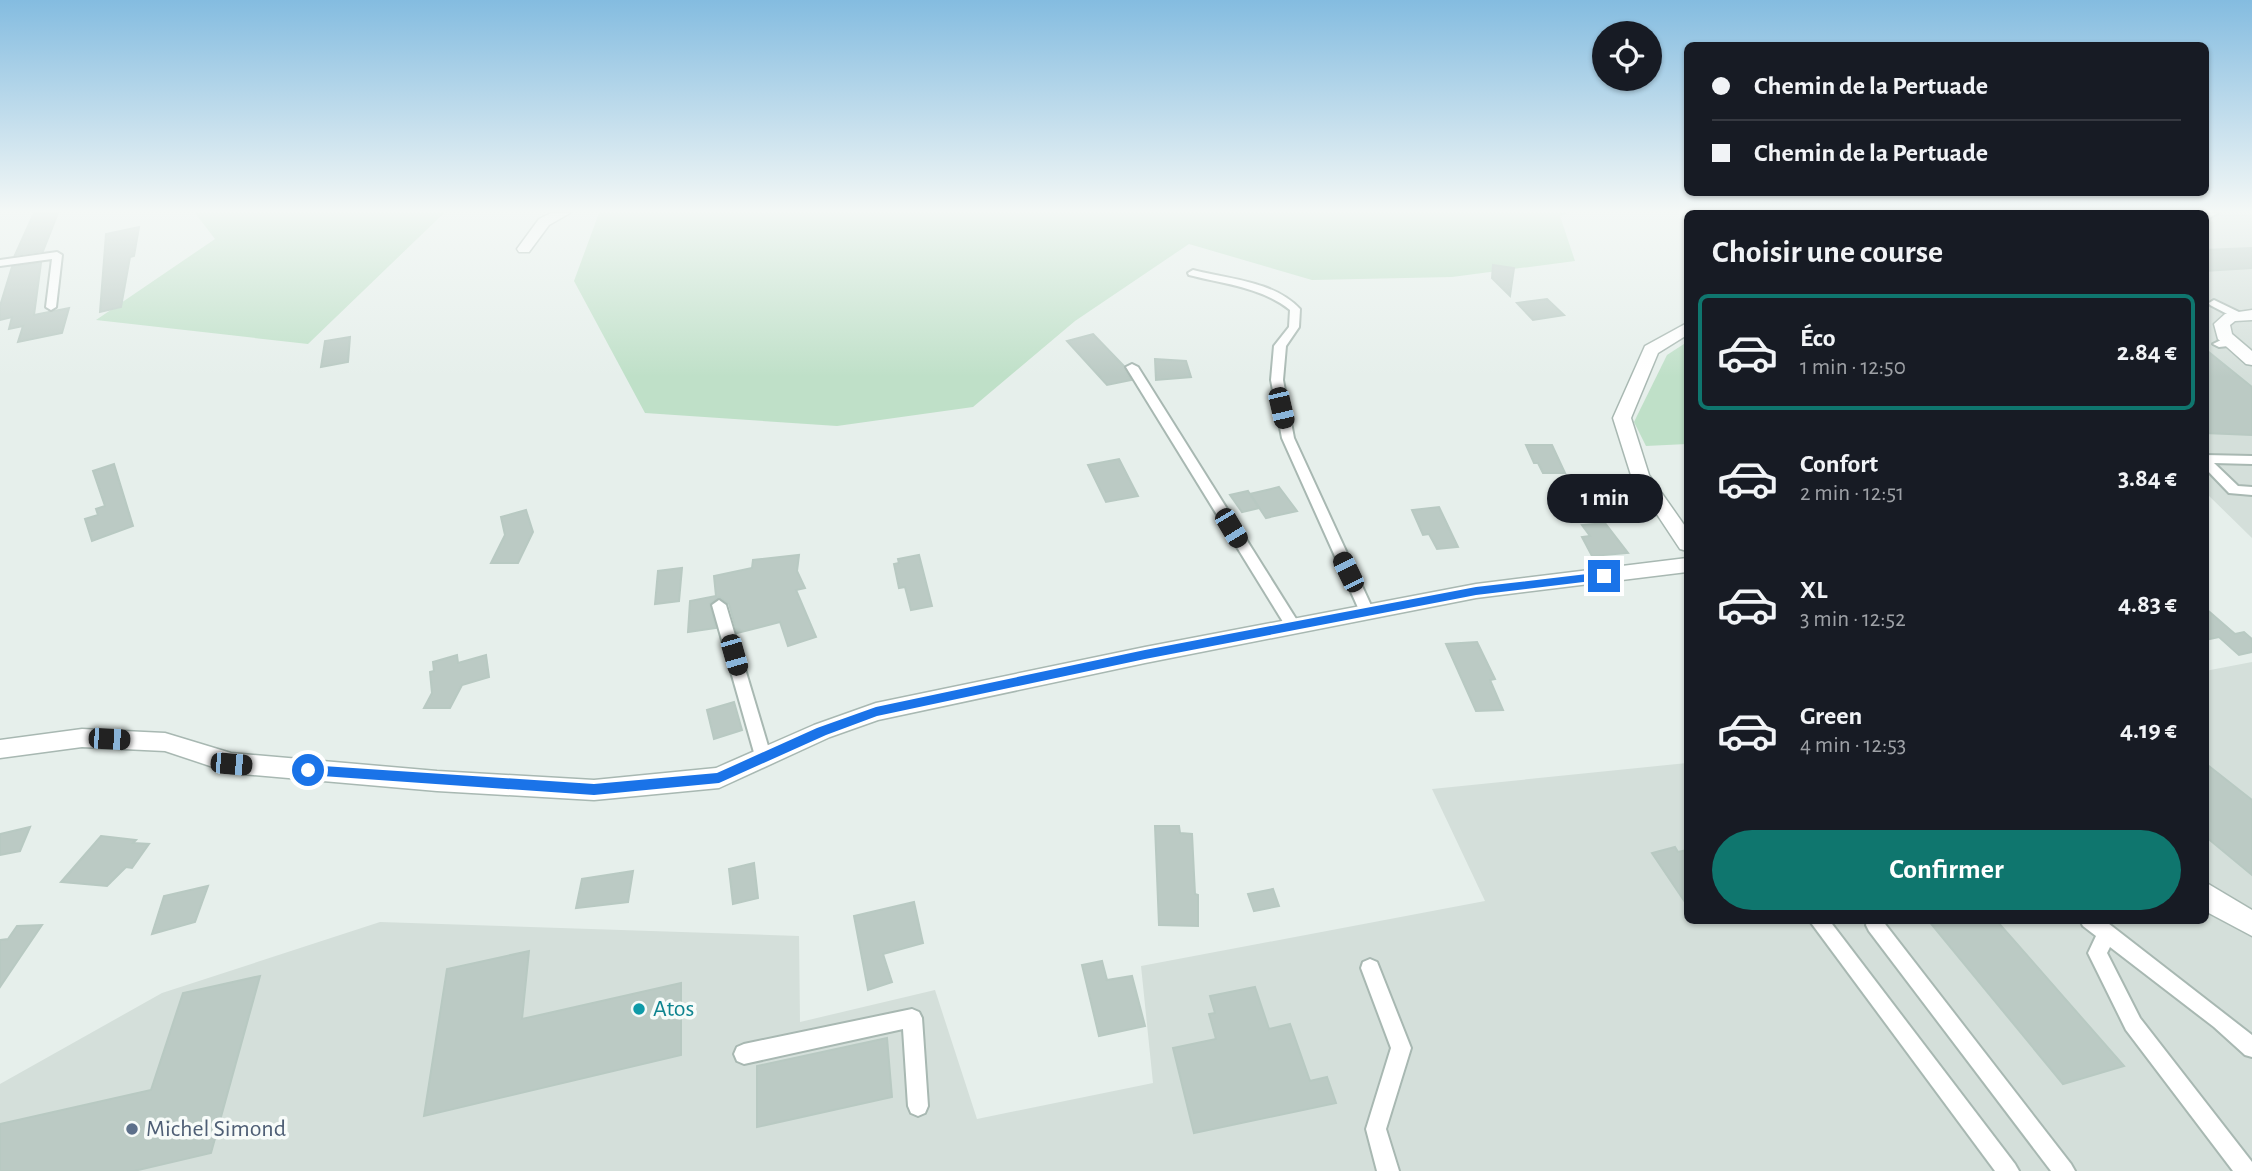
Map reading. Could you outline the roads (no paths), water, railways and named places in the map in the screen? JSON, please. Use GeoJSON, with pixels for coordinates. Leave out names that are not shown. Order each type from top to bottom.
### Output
{"type":"FeatureCollection","features":[{"type":"Feature","properties":{"kind":"street"},"geometry":{"type":"LineString","coordinates":[[2240,317],[2222,324],[2226,343],[2252,360]]}},
{"type":"Feature","properties":{"kind":"street"},"geometry":{"type":"LineString","coordinates":[[1684,330],[1651,350],[1622,418],[1640,475],[1684,540]]}},
{"type":"Feature","properties":{"kind":"street"},"geometry":{"type":"LineString","coordinates":[[0,750],[82,738],[164,742],[231,764],[437,781],[594,790],[719,778],[764,756],[876,712],[1476,591],[1684,565]]}},
{"type":"Feature","properties":{"kind":"street"},"geometry":{"type":"LineString","coordinates":[[2209,898],[2252,924]]}},
{"type":"Feature","properties":{"kind":"lane"},"geometry":{"type":"LineString","coordinates":[[51,307],[56,268]]}},
{"type":"Feature","properties":{"kind":"lane"},"geometry":{"type":"LineString","coordinates":[[1194,273],[1263,289],[1280,296],[1295,309],[1294,327],[1280,346],[1277,380],[1284,418],[1289,438],[1310,488],[1367,612]]}},
{"type":"Feature","properties":{"kind":"lane"},"geometry":{"type":"LineString","coordinates":[[2209,307],[2240,317]]}},
{"type":"Feature","properties":{"kind":"lane"},"geometry":{"type":"LineString","coordinates":[[1132,367],[1293,626]]}},
{"type":"Feature","properties":{"kind":"lane"},"geometry":{"type":"LineString","coordinates":[[2209,460],[2252,460]]}},
{"type":"Feature","properties":{"kind":"lane"},"geometry":{"type":"LineString","coordinates":[[2209,464],[2234,490],[2252,491]]}},
{"type":"Feature","properties":{"kind":"lane"},"geometry":{"type":"LineString","coordinates":[[719,605],[764,756]]}},
{"type":"Feature","properties":{"kind":"lane"},"geometry":{"type":"LineString","coordinates":[[1821,924],[2008,1171]]}},
{"type":"Feature","properties":{"kind":"lane"},"geometry":{"type":"LineString","coordinates":[[2094,924],[2221,1021],[2252,1048]]}},
{"type":"Feature","properties":{"kind":"lane"},"geometry":{"type":"LineString","coordinates":[[1875,925],[2064,1171]]}},
{"type":"Feature","properties":{"kind":"lane"},"geometry":{"type":"LineString","coordinates":[[2106,934],[2096,953],[2133,1024],[2246,1171]]}},
{"type":"Feature","properties":{"kind":"lane"},"geometry":{"type":"LineString","coordinates":[[1370,968],[1401,1048],[1376,1129],[1388,1171]]}},
{"type":"Feature","properties":{"kind":"lane"},"geometry":{"type":"LineString","coordinates":[[744,1054],[912,1018],[918,1107]]}},
{"type":"Feature","properties":{"kind":"place","name":"Atos"},"geometry":{"type":"Point","coordinates":[639,1009]}},
{"type":"Feature","properties":{"kind":"place","name":"Michel Simond"},"geometry":{"type":"Point","coordinates":[132,1129]}}]}
